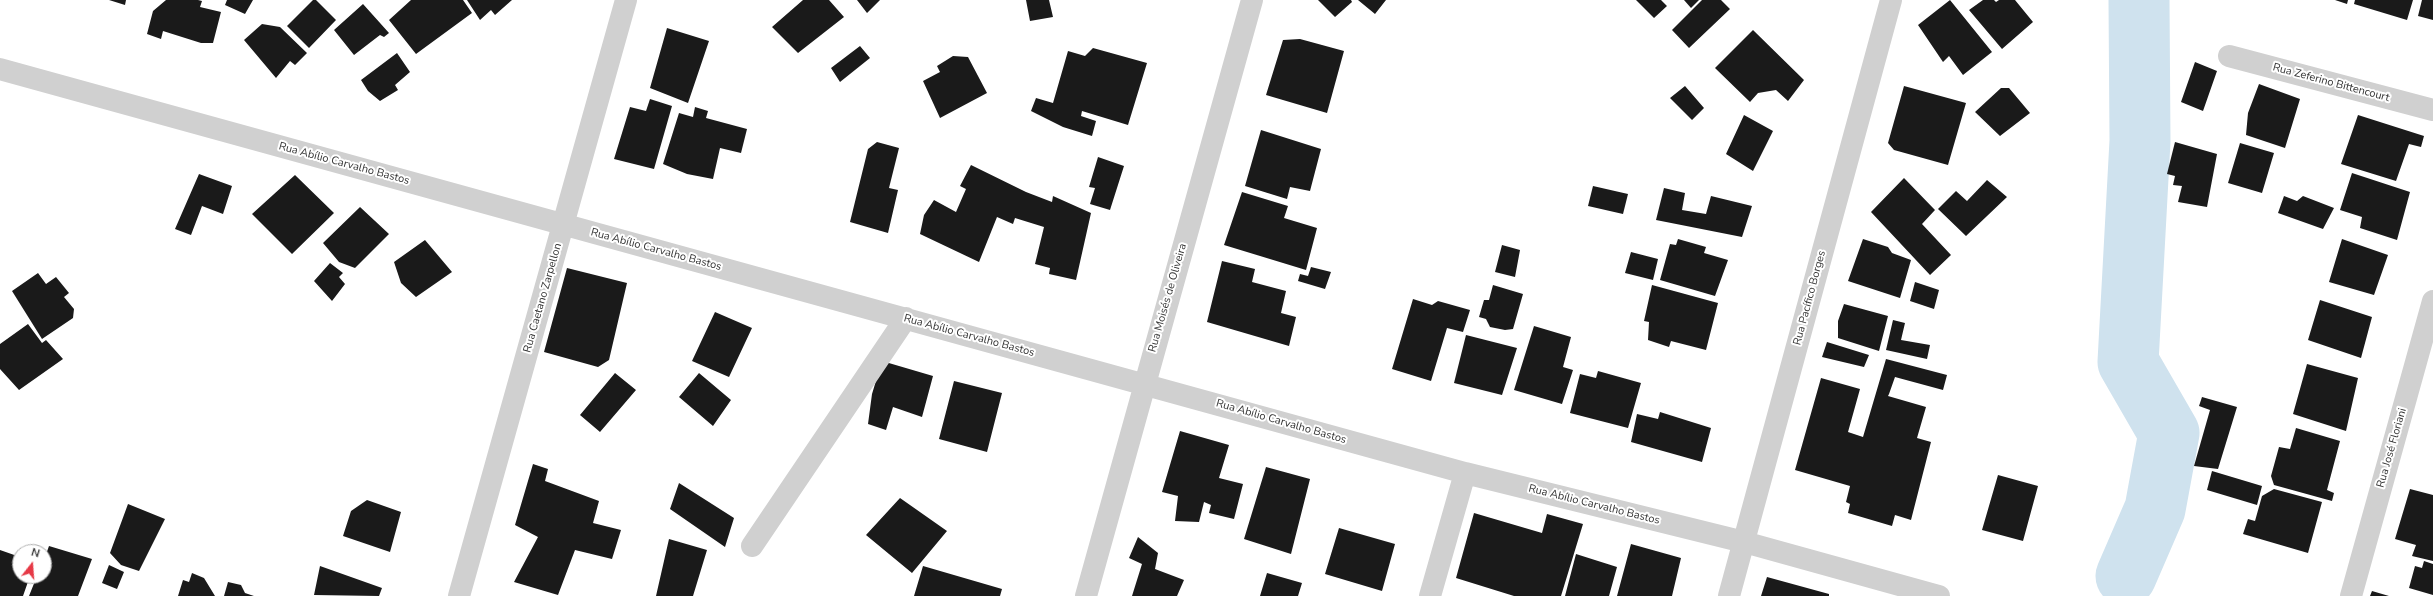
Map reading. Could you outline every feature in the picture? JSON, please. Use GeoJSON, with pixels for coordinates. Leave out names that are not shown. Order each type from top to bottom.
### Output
{"type":"FeatureCollection","features":[{"type":"Feature","properties":{"kind":"street","name":"Rua Caetano Zarpellon"},"geometry":{"type":"LineString","coordinates":[[459,596],[626,0]]}},
{"type":"Feature","properties":{"kind":"street","name":"Rua Moisés de Oliveira"},"geometry":{"type":"LineString","coordinates":[[1086,596],[1252,0]]}},
{"type":"Feature","properties":{"kind":"street","name":"Rua Pacífico Borges"},"geometry":{"type":"LineString","coordinates":[[1729,596],[1891,0]]}},
{"type":"Feature","properties":{"kind":"street","name":"Rua Zeferino Bittencourt"},"geometry":{"type":"LineString","coordinates":[[2229,56],[2433,110]]}},
{"type":"Feature","properties":{"kind":"street","name":"Rua Abílio Carvalho Bastos"},"geometry":{"type":"LineString","coordinates":[[0,69],[1465,473],[1744,542],[1939,596]]}},
{"type":"Feature","properties":{"kind":"street","name":"Rua José Floriani"},"geometry":{"type":"LineString","coordinates":[[2351,596],[2433,301]]}},
{"type":"Feature","properties":{"kind":"street"},"geometry":{"type":"LineString","coordinates":[[752,546],[906,318]]}},
{"type":"Feature","properties":{"kind":"street"},"geometry":{"type":"LineString","coordinates":[[1430,596],[1465,473]]}},
{"type":"Feature","properties":{"kind":"building"},"geometry":{"type":"Polygon","coordinates":[[[109,0],[126,0],[125,5],[109,0]]]}},
{"type":"Feature","properties":{"kind":"building"},"geometry":{"type":"Polygon","coordinates":[[[166,0],[198,0],[202,1],[200,7],[221,12],[213,43],[201,43],[163,31],[161,39],[147,34],[153,11],[166,0]]]}},
{"type":"Feature","properties":{"kind":"building"},"geometry":{"type":"Polygon","coordinates":[[[227,0],[253,0],[245,14],[225,5],[227,0]]]}},
{"type":"Feature","properties":{"kind":"building"},"geometry":{"type":"Polygon","coordinates":[[[313,0],[316,0],[336,20],[309,48],[287,26],[313,0]]]}},
{"type":"Feature","properties":{"kind":"building"},"geometry":{"type":"Polygon","coordinates":[[[411,0],[463,0],[472,13],[416,54],[389,20],[411,0]]]}},
{"type":"Feature","properties":{"kind":"building"},"geometry":{"type":"Polygon","coordinates":[[[467,0],[512,0],[495,15],[491,10],[480,20],[467,0]]]}},
{"type":"Feature","properties":{"kind":"building"},"geometry":{"type":"Polygon","coordinates":[[[803,0],[829,0],[844,17],[798,53],[772,27],[803,0]]]}},
{"type":"Feature","properties":{"kind":"building"},"geometry":{"type":"Polygon","coordinates":[[[857,0],[880,0],[867,13],[857,0]]]}},
{"type":"Feature","properties":{"kind":"building"},"geometry":{"type":"Polygon","coordinates":[[[1026,0],[1049,0],[1053,17],[1030,21],[1026,0]]]}},
{"type":"Feature","properties":{"kind":"building"},"geometry":{"type":"Polygon","coordinates":[[[1318,0],[1351,0],[1352,2],[1335,17],[1318,0]]]}},
{"type":"Feature","properties":{"kind":"building"},"geometry":{"type":"Polygon","coordinates":[[[1358,0],[1386,0],[1375,14],[1358,0]]]}},
{"type":"Feature","properties":{"kind":"building"},"geometry":{"type":"Polygon","coordinates":[[[1636,0],[1661,0],[1667,6],[1654,18],[1636,0]]]}},
{"type":"Feature","properties":{"kind":"building"},"geometry":{"type":"Polygon","coordinates":[[[1684,0],[1699,0],[1691,8],[1684,0]]]}},
{"type":"Feature","properties":{"kind":"building"},"geometry":{"type":"Polygon","coordinates":[[[1702,0],[1721,0],[1730,9],[1689,48],[1672,30],[1702,0]]]}},
{"type":"Feature","properties":{"kind":"building"},"geometry":{"type":"Polygon","coordinates":[[[1950,0],[1992,52],[1963,75],[1949,56],[1943,62],[1918,25],[1950,0]]]}},
{"type":"Feature","properties":{"kind":"building"},"geometry":{"type":"Polygon","coordinates":[[[1983,0],[1994,0],[1996,2],[1999,0],[2015,0],[2033,22],[2002,49],[1969,10],[1983,0]]]}},
{"type":"Feature","properties":{"kind":"building"},"geometry":{"type":"Polygon","coordinates":[[[2335,0],[2348,0],[2347,4],[2335,0]]]}},
{"type":"Feature","properties":{"kind":"building"},"geometry":{"type":"Polygon","coordinates":[[[2355,0],[2413,0],[2407,20],[2354,4],[2355,0]]]}},
{"type":"Feature","properties":{"kind":"building"},"geometry":{"type":"Polygon","coordinates":[[[2422,0],[2433,0],[2433,20],[2418,16],[2422,0]]]}},
{"type":"Feature","properties":{"kind":"building"},"geometry":{"type":"Polygon","coordinates":[[[363,4],[389,33],[384,37],[380,35],[354,55],[334,30],[363,4]]]}},
{"type":"Feature","properties":{"kind":"building"},"geometry":{"type":"Polygon","coordinates":[[[262,24],[280,27],[307,53],[295,65],[290,61],[276,78],[244,40],[262,24]]]}},
{"type":"Feature","properties":{"kind":"building"},"geometry":{"type":"Polygon","coordinates":[[[667,28],[709,41],[688,103],[650,88],[667,28]]]}},
{"type":"Feature","properties":{"kind":"building"},"geometry":{"type":"Polygon","coordinates":[[[1753,30],[1804,80],[1788,101],[1776,90],[1758,93],[1750,102],[1715,68],[1753,30]]]}},
{"type":"Feature","properties":{"kind":"building"},"geometry":{"type":"Polygon","coordinates":[[[1300,39],[1344,51],[1327,113],[1266,95],[1283,40],[1300,39]]]}},
{"type":"Feature","properties":{"kind":"building"},"geometry":{"type":"Polygon","coordinates":[[[860,46],[870,58],[840,82],[831,68],[860,46]]]}},
{"type":"Feature","properties":{"kind":"building"},"geometry":{"type":"Polygon","coordinates":[[[1093,48],[1147,63],[1128,125],[1082,111],[1081,116],[1096,121],[1092,136],[1063,127],[1031,111],[1036,98],[1053,103],[1068,51],[1085,56],[1093,48]]]}},
{"type":"Feature","properties":{"kind":"building"},"geometry":{"type":"Polygon","coordinates":[[[397,53],[410,72],[395,85],[398,90],[380,101],[368,91],[361,80],[397,53]]]}},
{"type":"Feature","properties":{"kind":"building"},"geometry":{"type":"Polygon","coordinates":[[[953,56],[968,57],[987,93],[940,118],[923,81],[940,72],[937,66],[953,56]]]}},
{"type":"Feature","properties":{"kind":"building"},"geometry":{"type":"Polygon","coordinates":[[[2195,62],[2217,71],[2203,111],[2181,102],[2195,62]]]}},
{"type":"Feature","properties":{"kind":"building"},"geometry":{"type":"Polygon","coordinates":[[[2259,84],[2300,99],[2285,148],[2246,135],[2248,113],[2259,84]]]}},
{"type":"Feature","properties":{"kind":"building"},"geometry":{"type":"Polygon","coordinates":[[[1685,86],[1704,108],[1692,120],[1670,98],[1685,86]]]}},
{"type":"Feature","properties":{"kind":"building"},"geometry":{"type":"Polygon","coordinates":[[[1904,86],[1966,103],[1948,165],[1894,150],[1888,143],[1904,86]]]}},
{"type":"Feature","properties":{"kind":"building"},"geometry":{"type":"Polygon","coordinates":[[[2001,88],[2009,88],[2030,113],[2000,136],[1975,112],[2001,88]]]}},
{"type":"Feature","properties":{"kind":"building"},"geometry":{"type":"Polygon","coordinates":[[[650,99],[672,106],[654,169],[614,159],[630,107],[646,111],[650,99]]]}},
{"type":"Feature","properties":{"kind":"building"},"geometry":{"type":"Polygon","coordinates":[[[695,107],[708,111],[706,118],[747,129],[741,153],[720,148],[713,179],[687,174],[663,164],[679,113],[693,117],[695,107]]]}},
{"type":"Feature","properties":{"kind":"building"},"geometry":{"type":"Polygon","coordinates":[[[1744,115],[1773,131],[1753,171],[1726,154],[1744,115]]]}},
{"type":"Feature","properties":{"kind":"building"},"geometry":{"type":"Polygon","coordinates":[[[2358,115],[2424,136],[2421,147],[2409,144],[2396,181],[2341,164],[2358,115]]]}},
{"type":"Feature","properties":{"kind":"building"},"geometry":{"type":"Polygon","coordinates":[[[1261,130],[1321,149],[1310,191],[1290,187],[1287,199],[1245,186],[1261,130]]]}},
{"type":"Feature","properties":{"kind":"building"},"geometry":{"type":"Polygon","coordinates":[[[877,142],[899,148],[889,188],[898,190],[888,233],[850,222],[868,149],[877,142]]]}},
{"type":"Feature","properties":{"kind":"building"},"geometry":{"type":"Polygon","coordinates":[[[2175,142],[2217,154],[2207,207],[2178,202],[2182,186],[2173,185],[2175,176],[2167,174],[2175,142]]]}},
{"type":"Feature","properties":{"kind":"building"},"geometry":{"type":"Polygon","coordinates":[[[2240,143],[2274,153],[2262,193],[2228,183],[2240,143]]]}},
{"type":"Feature","properties":{"kind":"building"},"geometry":{"type":"Polygon","coordinates":[[[1098,157],[1124,166],[1110,210],[1090,204],[1095,188],[1089,187],[1098,157]]]}},
{"type":"Feature","properties":{"kind":"building"},"geometry":{"type":"Polygon","coordinates":[[[971,165],[1026,192],[1052,202],[1053,196],[1091,213],[1076,280],[1049,274],[1050,268],[1035,264],[1044,227],[1015,218],[1013,224],[997,217],[979,262],[920,234],[924,215],[934,200],[956,212],[966,189],[960,186],[971,165]]]}},
{"type":"Feature","properties":{"kind":"building"},"geometry":{"type":"Polygon","coordinates":[[[2352,173],[2410,192],[2397,240],[2360,228],[2362,217],[2340,210],[2352,173]]]}},
{"type":"Feature","properties":{"kind":"building"},"geometry":{"type":"Polygon","coordinates":[[[199,174],[232,186],[223,214],[202,206],[191,235],[175,229],[199,174]]]}},
{"type":"Feature","properties":{"kind":"building"},"geometry":{"type":"Polygon","coordinates":[[[295,175],[334,213],[292,254],[252,214],[295,175]]]}},
{"type":"Feature","properties":{"kind":"building"},"geometry":{"type":"Polygon","coordinates":[[[1904,178],[1935,210],[1922,224],[1951,255],[1930,275],[1871,212],[1904,178]]]}},
{"type":"Feature","properties":{"kind":"building"},"geometry":{"type":"Polygon","coordinates":[[[1987,180],[2007,197],[1966,236],[1938,209],[1956,191],[1967,201],[1987,180]]]}},
{"type":"Feature","properties":{"kind":"building"},"geometry":{"type":"Polygon","coordinates":[[[1593,186],[1628,194],[1623,214],[1588,206],[1593,186]]]}},
{"type":"Feature","properties":{"kind":"building"},"geometry":{"type":"Polygon","coordinates":[[[1664,188],[1685,193],[1682,210],[1706,214],[1711,196],[1752,206],[1742,237],[1656,220],[1664,188]]]}},
{"type":"Feature","properties":{"kind":"building"},"geometry":{"type":"Polygon","coordinates":[[[1242,192],[1288,206],[1284,218],[1317,228],[1306,270],[1224,245],[1242,192]]]}},
{"type":"Feature","properties":{"kind":"building"},"geometry":{"type":"Polygon","coordinates":[[[2284,196],[2297,201],[2303,196],[2334,208],[2323,229],[2278,213],[2284,196]]]}},
{"type":"Feature","properties":{"kind":"building"},"geometry":{"type":"Polygon","coordinates":[[[360,207],[389,234],[355,268],[339,262],[323,243],[360,207]]]}},
{"type":"Feature","properties":{"kind":"building"},"geometry":{"type":"Polygon","coordinates":[[[1678,239],[1706,247],[1704,253],[1728,260],[1715,296],[1660,280],[1670,244],[1676,245],[1678,239]]]}},
{"type":"Feature","properties":{"kind":"building"},"geometry":{"type":"Polygon","coordinates":[[[1863,239],[1888,247],[1892,253],[1911,260],[1900,298],[1848,281],[1863,239]]]}},
{"type":"Feature","properties":{"kind":"building"},"geometry":{"type":"Polygon","coordinates":[[[2342,239],[2388,255],[2374,295],[2329,282],[2342,239]]]}},
{"type":"Feature","properties":{"kind":"building"},"geometry":{"type":"Polygon","coordinates":[[[425,240],[452,272],[416,297],[401,283],[394,262],[425,240]]]}},
{"type":"Feature","properties":{"kind":"building"},"geometry":{"type":"Polygon","coordinates":[[[1502,245],[1520,250],[1515,277],[1495,272],[1502,245]]]}},
{"type":"Feature","properties":{"kind":"building"},"geometry":{"type":"Polygon","coordinates":[[[1631,252],[1658,259],[1653,280],[1625,273],[1631,252]]]}},
{"type":"Feature","properties":{"kind":"building"},"geometry":{"type":"Polygon","coordinates":[[[1222,261],[1255,269],[1252,282],[1286,291],[1281,313],[1296,317],[1289,346],[1207,322],[1222,261]]]}},
{"type":"Feature","properties":{"kind":"building"},"geometry":{"type":"Polygon","coordinates":[[[330,263],[343,273],[339,277],[345,284],[332,301],[314,281],[330,263]]]}},
{"type":"Feature","properties":{"kind":"building"},"geometry":{"type":"Polygon","coordinates":[[[1311,267],[1331,272],[1325,289],[1298,281],[1300,274],[1308,276],[1311,267]]]}},
{"type":"Feature","properties":{"kind":"building"},"geometry":{"type":"Polygon","coordinates":[[[567,268],[627,283],[609,360],[598,367],[544,352],[567,268]]]}},
{"type":"Feature","properties":{"kind":"building"},"geometry":{"type":"Polygon","coordinates":[[[38,273],[46,284],[56,277],[69,293],[64,297],[74,309],[73,318],[42,339],[12,291],[38,273]]]}},
{"type":"Feature","properties":{"kind":"building"},"geometry":{"type":"Polygon","coordinates":[[[1915,282],[1939,290],[1934,309],[1910,301],[1915,282]]]}},
{"type":"Feature","properties":{"kind":"building"},"geometry":{"type":"Polygon","coordinates":[[[1493,285],[1523,294],[1513,329],[1505,330],[1490,327],[1486,319],[1479,317],[1484,300],[1489,300],[1493,285]]]}},
{"type":"Feature","properties":{"kind":"building"},"geometry":{"type":"Polygon","coordinates":[[[1652,285],[1718,303],[1706,350],[1671,341],[1669,347],[1648,340],[1649,322],[1644,321],[1652,285]]]}},
{"type":"Feature","properties":{"kind":"building"},"geometry":{"type":"Polygon","coordinates":[[[1413,299],[1432,305],[1438,301],[1470,310],[1463,332],[1447,328],[1431,381],[1392,369],[1413,299]]]}},
{"type":"Feature","properties":{"kind":"building"},"geometry":{"type":"Polygon","coordinates":[[[2320,300],[2372,317],[2361,358],[2308,340],[2320,300]]]}},
{"type":"Feature","properties":{"kind":"building"},"geometry":{"type":"Polygon","coordinates":[[[1844,304],[1888,316],[1879,351],[1838,338],[1838,321],[1844,304]]]}},
{"type":"Feature","properties":{"kind":"building"},"geometry":{"type":"Polygon","coordinates":[[[715,312],[752,328],[729,377],[692,361],[715,312]]]}},
{"type":"Feature","properties":{"kind":"building"},"geometry":{"type":"Polygon","coordinates":[[[1893,320],[1905,323],[1901,340],[1930,345],[1927,359],[1886,350],[1893,320]]]}},
{"type":"Feature","properties":{"kind":"building"},"geometry":{"type":"Polygon","coordinates":[[[28,324],[42,343],[46,340],[63,359],[19,390],[0,369],[0,344],[28,324]]]}},
{"type":"Feature","properties":{"kind":"building"},"geometry":{"type":"Polygon","coordinates":[[[1534,326],[1571,337],[1563,367],[1573,370],[1562,404],[1514,390],[1534,326]]]}},
{"type":"Feature","properties":{"kind":"building"},"geometry":{"type":"Polygon","coordinates":[[[1466,335],[1517,348],[1502,395],[1454,383],[1466,335]]]}},
{"type":"Feature","properties":{"kind":"building"},"geometry":{"type":"Polygon","coordinates":[[[1827,342],[1869,355],[1864,367],[1822,357],[1827,342]]]}},
{"type":"Feature","properties":{"kind":"building"},"geometry":{"type":"Polygon","coordinates":[[[1886,359],[1947,375],[1943,390],[1895,377],[1888,396],[1926,407],[1917,438],[1931,442],[1911,520],[1895,515],[1892,526],[1848,513],[1850,504],[1846,502],[1850,486],[1795,470],[1821,378],[1860,389],[1848,432],[1863,437],[1886,359]]]}},
{"type":"Feature","properties":{"kind":"building"},"geometry":{"type":"Polygon","coordinates":[[[882,361],[933,376],[922,417],[893,407],[886,430],[868,424],[872,394],[882,361]]]}},
{"type":"Feature","properties":{"kind":"building"},"geometry":{"type":"Polygon","coordinates":[[[2307,364],[2358,378],[2346,431],[2293,414],[2307,364]]]}},
{"type":"Feature","properties":{"kind":"building"},"geometry":{"type":"Polygon","coordinates":[[[1598,371],[1641,383],[1628,428],[1570,413],[1580,374],[1596,378],[1598,371]]]}},
{"type":"Feature","properties":{"kind":"building"},"geometry":{"type":"Polygon","coordinates":[[[615,373],[636,390],[600,432],[580,415],[615,373]]]}},
{"type":"Feature","properties":{"kind":"building"},"geometry":{"type":"Polygon","coordinates":[[[699,373],[731,400],[713,426],[679,397],[699,373]]]}},
{"type":"Feature","properties":{"kind":"building"},"geometry":{"type":"Polygon","coordinates":[[[954,381],[1002,393],[987,452],[939,439],[954,381]]]}},
{"type":"Feature","properties":{"kind":"building"},"geometry":{"type":"Polygon","coordinates":[[[2202,397],[2237,407],[2218,469],[2194,466],[2210,410],[2199,406],[2202,397]]]}},
{"type":"Feature","properties":{"kind":"building"},"geometry":{"type":"Polygon","coordinates":[[[1660,412],[1711,428],[1702,462],[1631,442],[1637,414],[1658,419],[1660,412]]]}},
{"type":"Feature","properties":{"kind":"building"},"geometry":{"type":"Polygon","coordinates":[[[2296,428],[2340,441],[2327,490],[2334,493],[2332,501],[2274,485],[2271,476],[2279,447],[2290,449],[2296,428]]]}},
{"type":"Feature","properties":{"kind":"building"},"geometry":{"type":"Polygon","coordinates":[[[1180,431],[1229,445],[1219,478],[1243,484],[1234,519],[1209,513],[1211,505],[1204,502],[1199,522],[1175,521],[1178,496],[1162,492],[1180,431]]]}},
{"type":"Feature","properties":{"kind":"building"},"geometry":{"type":"Polygon","coordinates":[[[533,464],[548,469],[545,481],[599,501],[593,523],[621,530],[612,559],[575,550],[558,595],[514,582],[538,537],[515,525],[533,464]]]}},
{"type":"Feature","properties":{"kind":"building"},"geometry":{"type":"Polygon","coordinates":[[[1266,467],[1310,479],[1291,554],[1244,539],[1266,467]]]}},
{"type":"Feature","properties":{"kind":"building"},"geometry":{"type":"Polygon","coordinates":[[[2212,471],[2262,486],[2257,505],[2207,490],[2212,471]]]}},
{"type":"Feature","properties":{"kind":"building"},"geometry":{"type":"Polygon","coordinates":[[[1998,475],[2038,486],[2023,541],[1982,530],[1998,475]]]}},
{"type":"Feature","properties":{"kind":"building"},"geometry":{"type":"Polygon","coordinates":[[[679,483],[734,518],[725,547],[670,509],[679,483]]]}},
{"type":"Feature","properties":{"kind":"building"},"geometry":{"type":"Polygon","coordinates":[[[2274,489],[2322,502],[2308,553],[2243,534],[2248,519],[2255,521],[2262,496],[2274,489]]]}},
{"type":"Feature","properties":{"kind":"building"},"geometry":{"type":"Polygon","coordinates":[[[2410,489],[2433,495],[2433,561],[2412,556],[2416,545],[2395,539],[2410,489]]]}},
{"type":"Feature","properties":{"kind":"building"},"geometry":{"type":"Polygon","coordinates":[[[900,498],[947,531],[912,573],[866,535],[900,498]]]}},
{"type":"Feature","properties":{"kind":"building"},"geometry":{"type":"Polygon","coordinates":[[[367,500],[401,512],[390,552],[343,536],[351,511],[367,500]]]}},
{"type":"Feature","properties":{"kind":"building"},"geometry":{"type":"Polygon","coordinates":[[[128,504],[165,519],[139,571],[121,565],[110,553],[128,504]]]}},
{"type":"Feature","properties":{"kind":"building"},"geometry":{"type":"Polygon","coordinates":[[[1474,513],[1542,533],[1547,514],[1583,524],[1561,596],[1514,596],[1456,578],[1474,513]]]}},
{"type":"Feature","properties":{"kind":"building"},"geometry":{"type":"Polygon","coordinates":[[[1339,528],[1395,544],[1382,591],[1325,574],[1339,528]]]}},
{"type":"Feature","properties":{"kind":"building"},"geometry":{"type":"Polygon","coordinates":[[[1138,537],[1158,553],[1155,569],[1184,580],[1177,596],[1132,596],[1142,564],[1129,558],[1138,537]]]}},
{"type":"Feature","properties":{"kind":"building"},"geometry":{"type":"Polygon","coordinates":[[[669,539],[707,550],[693,596],[656,596],[669,539]]]}},
{"type":"Feature","properties":{"kind":"building"},"geometry":{"type":"Polygon","coordinates":[[[1631,544],[1681,558],[1672,596],[1617,596],[1631,544]]]}},
{"type":"Feature","properties":{"kind":"building"},"geometry":{"type":"Polygon","coordinates":[[[52,547],[92,559],[78,596],[29,596],[34,584],[52,584],[52,547]]]}},
{"type":"Feature","properties":{"kind":"building"},"geometry":{"type":"Polygon","coordinates":[[[0,550],[12,554],[12,584],[27,584],[23,596],[0,596],[0,550]]]}},
{"type":"Feature","properties":{"kind":"building"},"geometry":{"type":"Polygon","coordinates":[[[1576,554],[1617,567],[1609,596],[1565,596],[1576,554]]]}},
{"type":"Feature","properties":{"kind":"building"},"geometry":{"type":"Polygon","coordinates":[[[2424,561],[2433,564],[2433,595],[2409,588],[2415,566],[2422,568],[2424,561]]]}},
{"type":"Feature","properties":{"kind":"building"},"geometry":{"type":"Polygon","coordinates":[[[109,565],[124,572],[117,589],[102,583],[109,565]]]}},
{"type":"Feature","properties":{"kind":"building"},"geometry":{"type":"Polygon","coordinates":[[[320,566],[382,588],[379,596],[314,595],[320,566]]]}},
{"type":"Feature","properties":{"kind":"building"},"geometry":{"type":"Polygon","coordinates":[[[923,566],[1002,589],[1000,596],[914,596],[923,566]]]}},
{"type":"Feature","properties":{"kind":"building"},"geometry":{"type":"Polygon","coordinates":[[[192,573],[204,578],[215,596],[178,596],[183,580],[189,582],[192,573]]]}},
{"type":"Feature","properties":{"kind":"building"},"geometry":{"type":"Polygon","coordinates":[[[1267,573],[1302,583],[1298,596],[1260,596],[1267,573]]]}},
{"type":"Feature","properties":{"kind":"building"},"geometry":{"type":"Polygon","coordinates":[[[1767,577],[1829,594],[1829,596],[1761,596],[1767,577]]]}},
{"type":"Feature","properties":{"kind":"building"},"geometry":{"type":"Polygon","coordinates":[[[228,582],[241,585],[245,593],[254,596],[224,596],[228,582]]]}},
{"type":"Feature","properties":{"kind":"building"},"geometry":{"type":"Polygon","coordinates":[[[2372,591],[2389,596],[2370,596],[2372,591]]]}},
{"type":"Feature","properties":{"kind":"waterway"},"geometry":{"type":"LineString","coordinates":[[2126,576],[2155,509],[2169,433],[2128,362],[2140,141],[2139,0]]}}]}
